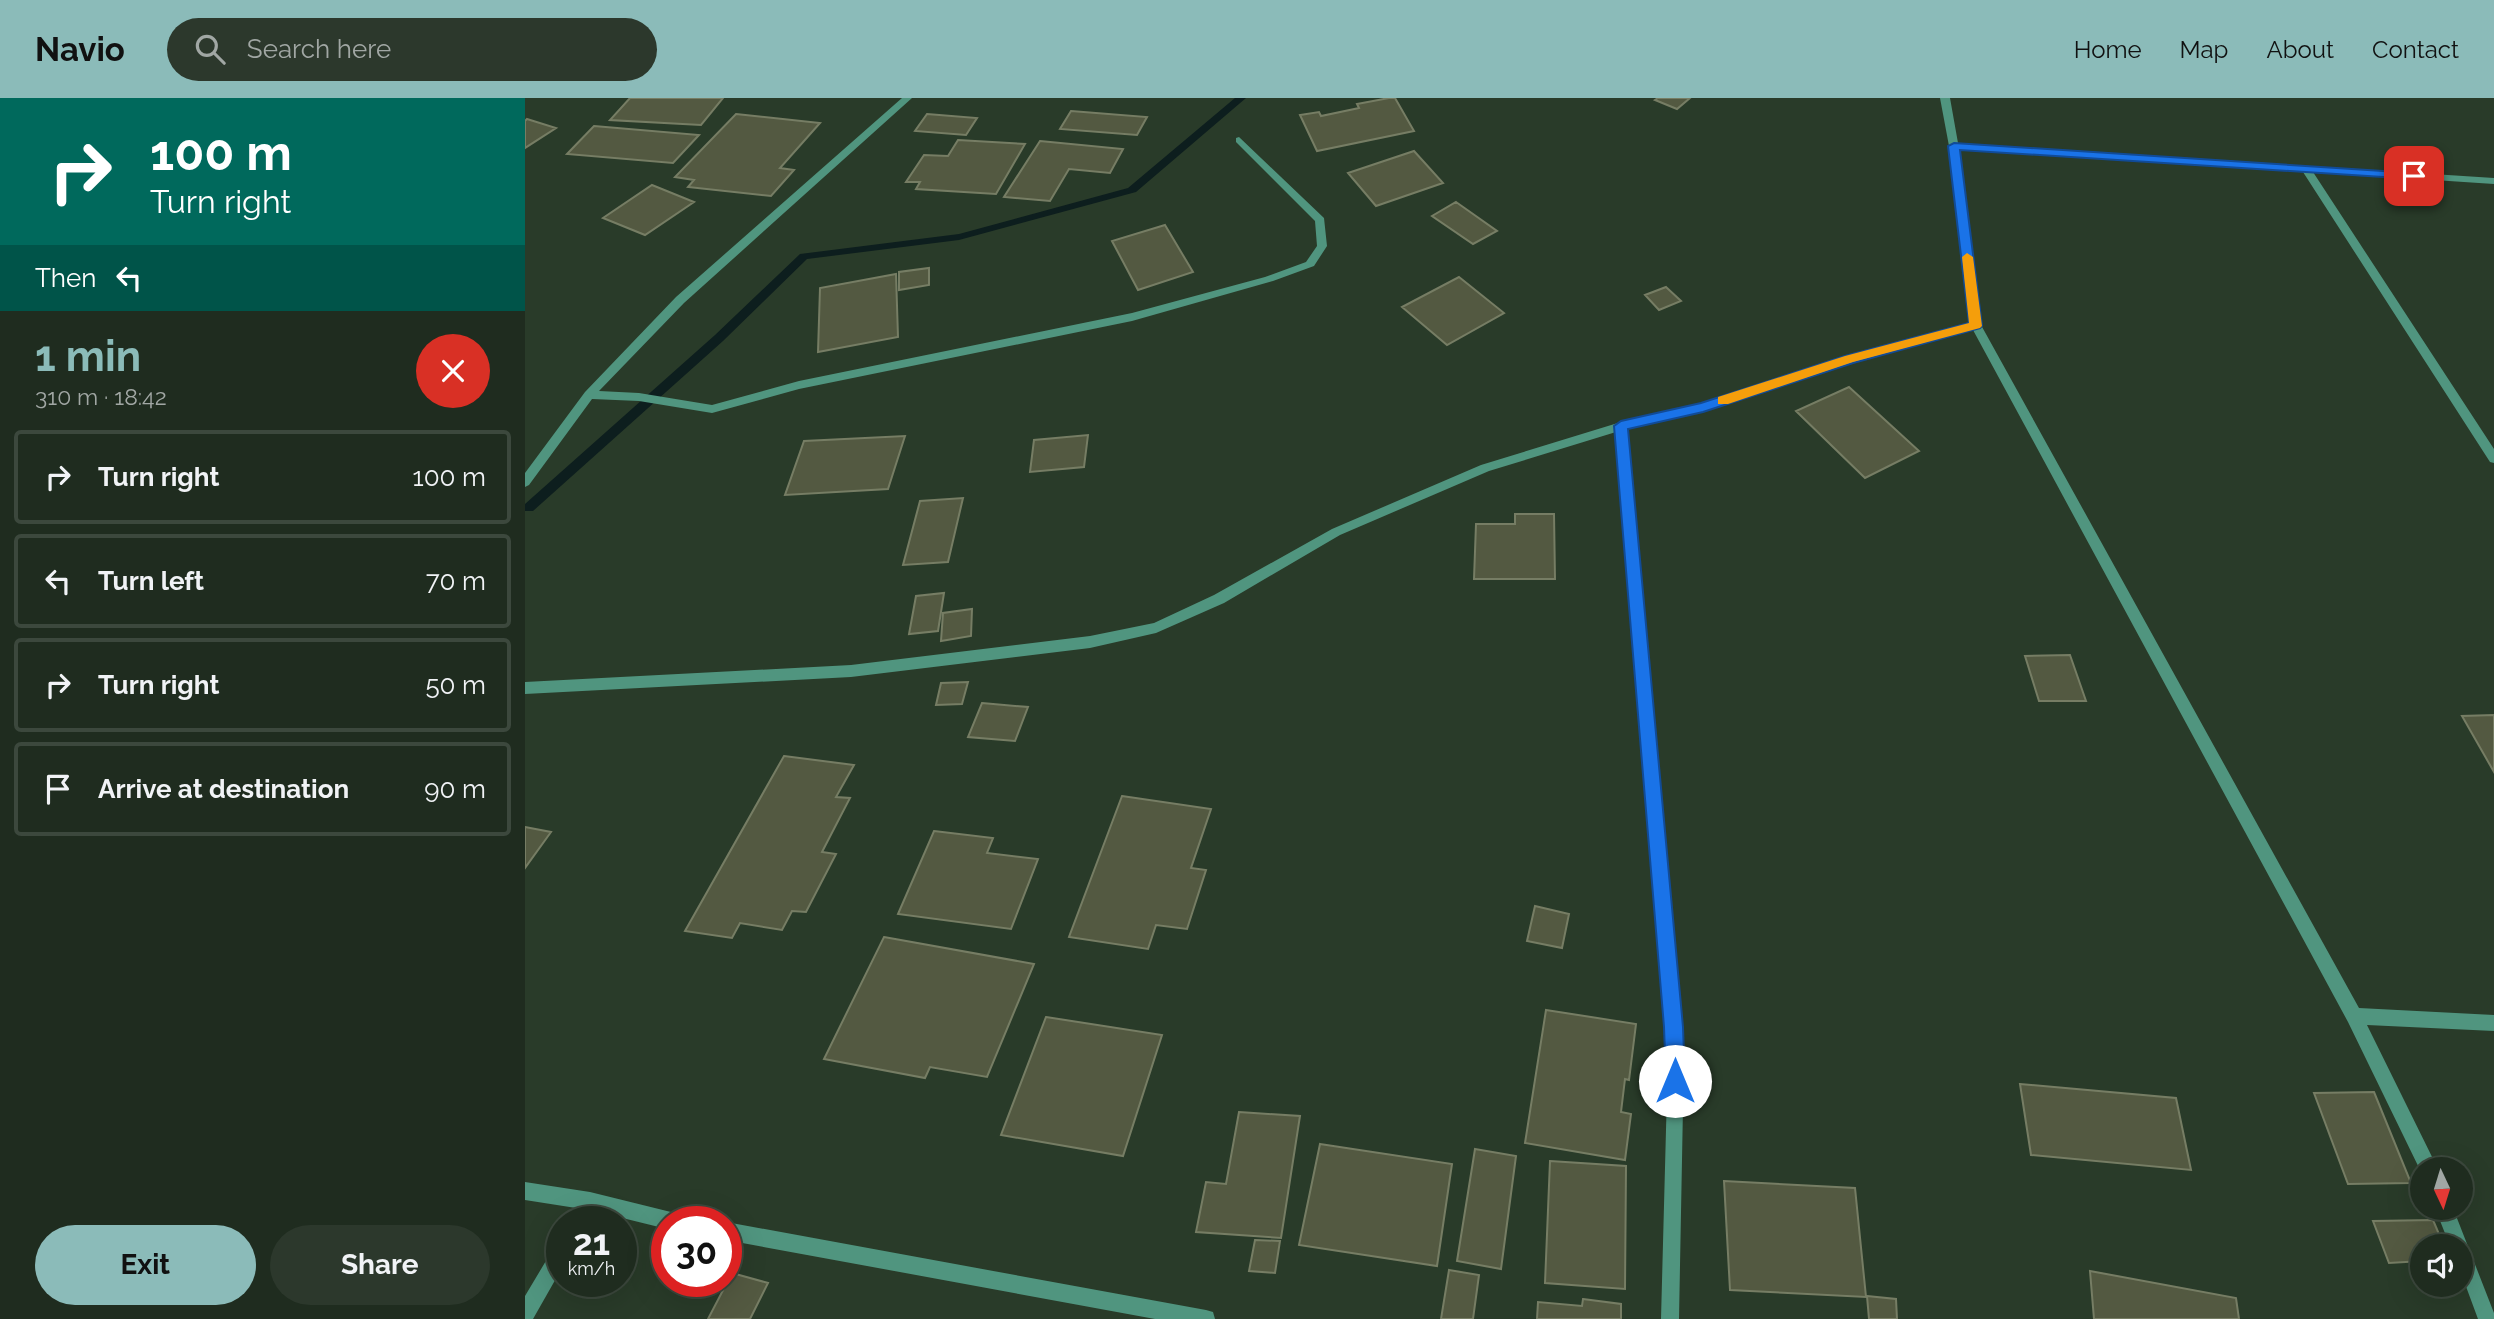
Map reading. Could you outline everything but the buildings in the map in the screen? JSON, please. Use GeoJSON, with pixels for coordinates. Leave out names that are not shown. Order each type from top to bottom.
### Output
{"type":"FeatureCollection","features":[{"type":"Feature","properties":{"kind":"street"},"geometry":{"type":"LineString","coordinates":[[525,482],[589,396],[680,300],[907,98]]}},
{"type":"Feature","properties":{"kind":"street"},"geometry":{"type":"LineString","coordinates":[[1945,98],[1954,146],[1976,326],[2354,1016],[2423,1157]]}},
{"type":"Feature","properties":{"kind":"street"},"geometry":{"type":"LineString","coordinates":[[589,396],[639,397],[712,409],[799,385],[1132,317],[1269,279],[1310,264],[1320,253],[1322,246],[1320,220],[1239,140]]}},
{"type":"Feature","properties":{"kind":"street"},"geometry":{"type":"LineString","coordinates":[[1954,146],[2494,181]]}},
{"type":"Feature","properties":{"kind":"street"},"geometry":{"type":"LineString","coordinates":[[2307,170],[2493,455]]}},
{"type":"Feature","properties":{"kind":"street"},"geometry":{"type":"LineString","coordinates":[[525,688],[851,671],[1090,642],[1156,628],[1219,599],[1336,532],[1485,468],[1621,426],[1703,407],[1850,359],[1976,326]]}},
{"type":"Feature","properties":{"kind":"street"},"geometry":{"type":"LineString","coordinates":[[1621,426],[1676,1055],[1670,1319]]}},
{"type":"Feature","properties":{"kind":"street"},"geometry":{"type":"LineString","coordinates":[[2354,1016],[2494,1023]]}},
{"type":"Feature","properties":{"kind":"street"},"geometry":{"type":"LineString","coordinates":[[525,1191],[590,1201],[651,1216]]}},
{"type":"Feature","properties":{"kind":"street"},"geometry":{"type":"LineString","coordinates":[[587,1206],[590,1201]]}},
{"type":"Feature","properties":{"kind":"street"},"geometry":{"type":"LineString","coordinates":[[742,1234],[1175,1316],[1206,1319]]}},
{"type":"Feature","properties":{"kind":"street"},"geometry":{"type":"LineString","coordinates":[[525,1314],[546,1278]]}},
{"type":"Feature","properties":{"kind":"street"},"geometry":{"type":"LineString","coordinates":[[2473,1282],[2487,1319]]}},
{"type":"Feature","properties":{"kind":"waterway"},"geometry":{"type":"LineString","coordinates":[[529,508],[719,338],[804,256],[959,237],[1132,190],[1241,98]]}},
{"type":"Feature","properties":{"kind":"slow traffic"},"geometry":{"type":"LineString","coordinates":[[1723,401],[1850,359],[1976,326],[1967,257]]}},
{"type":"Feature","properties":{"kind":"route"},"geometry":{"type":"LineString","coordinates":[[1675,1081],[1674,1027],[1621,426],[1703,407],[1850,359],[1976,326],[1954,146],[2414,176]]}}]}
